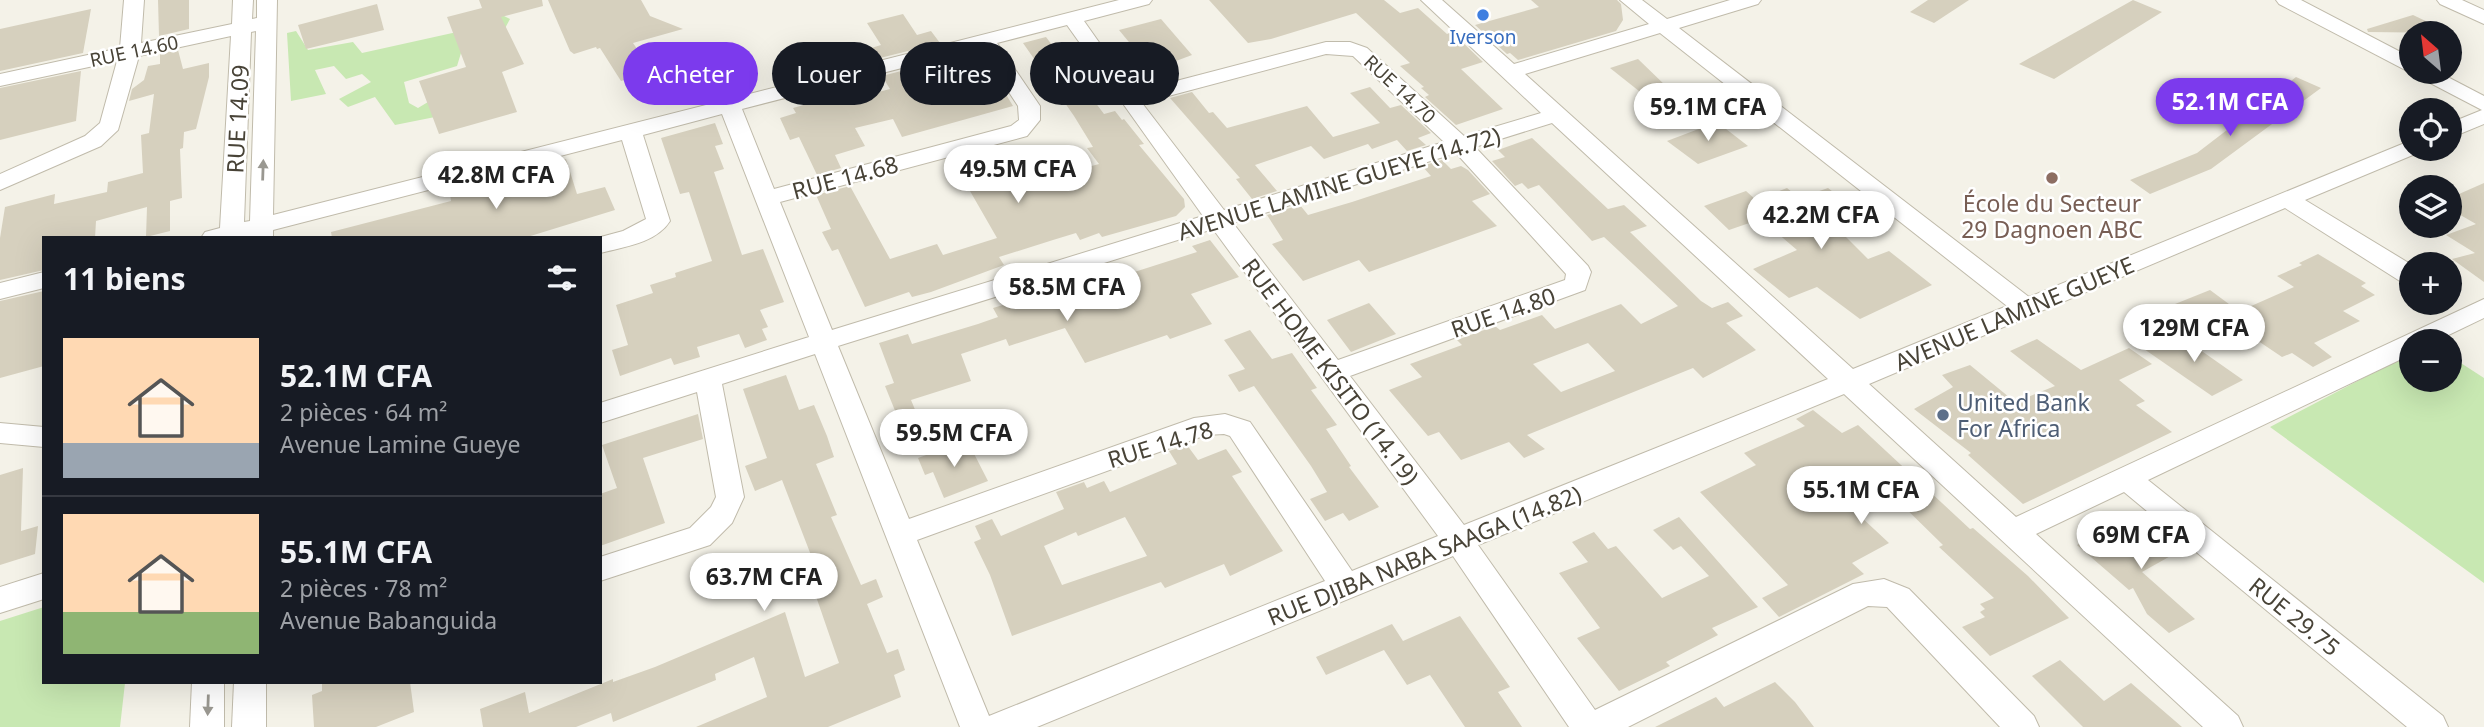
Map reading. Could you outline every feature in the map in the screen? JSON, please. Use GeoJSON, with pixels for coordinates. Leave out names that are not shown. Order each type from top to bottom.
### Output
{"type":"FeatureCollection","features":[{"type":"Feature","properties":{"kind":"street"},"geometry":{"type":"LineString","coordinates":[[0,183],[93,141],[110,125],[130,52],[134,0]]}},
{"type":"Feature","properties":{"kind":"street","name":"RUE 14.09"},"geometry":{"type":"LineString","coordinates":[[225,236],[243,0]]}},
{"type":"Feature","properties":{"kind":"street","name":"RUE 14.09"},"geometry":{"type":"LineString","coordinates":[[261,232],[267,0]]}},
{"type":"Feature","properties":{"kind":"street"},"geometry":{"type":"LineString","coordinates":[[758,97],[1142,0]]}},
{"type":"Feature","properties":{"kind":"street"},"geometry":{"type":"LineString","coordinates":[[1431,0],[2226,727]]}},
{"type":"Feature","properties":{"kind":"street"},"geometry":{"type":"LineString","coordinates":[[1630,0],[2026,308]]}},
{"type":"Feature","properties":{"kind":"street"},"geometry":{"type":"LineString","coordinates":[[1510,72],[1751,0]]}},
{"type":"Feature","properties":{"kind":"street"},"geometry":{"type":"LineString","coordinates":[[2286,0],[2399,59]]}},
{"type":"Feature","properties":{"kind":"street"},"geometry":{"type":"LineString","coordinates":[[2447,0],[2484,18]]}},
{"type":"Feature","properties":{"kind":"street","name":"RUE HOME KISITO (14.19)"},"geometry":{"type":"LineString","coordinates":[[1072,17],[1089,42]]}},
{"type":"Feature","properties":{"kind":"street","name":"RUE 14.60"},"geometry":{"type":"LineString","coordinates":[[0,80],[268,22]]}},
{"type":"Feature","properties":{"kind":"street","name":"RUE 14.68"},"geometry":{"type":"LineString","coordinates":[[767,198],[1019,131],[1030,123],[1029,106],[985,40]]}},
{"type":"Feature","properties":{"kind":"street","name":"RUE 14.70"},"geometry":{"type":"LineString","coordinates":[[1179,87],[1326,48],[1350,48],[1360,52],[1461,146]]}},
{"type":"Feature","properties":{"kind":"street"},"geometry":{"type":"LineString","coordinates":[[2446,84],[2484,104]]}},
{"type":"Feature","properties":{"kind":"street"},"geometry":{"type":"LineString","coordinates":[[225,236],[261,232],[725,105]]}},
{"type":"Feature","properties":{"kind":"street"},"geometry":{"type":"LineString","coordinates":[[729,105],[977,727]]}},
{"type":"Feature","properties":{"kind":"street","name":"RUE HOME KISITO (14.19)"},"geometry":{"type":"LineString","coordinates":[[1133,105],[1459,541],[1588,727]]}},
{"type":"Feature","properties":{"kind":"street","name":"AVENUE LAMINE GUEYE (14.72)"},"geometry":{"type":"LineString","coordinates":[[602,412],[1556,115]]}},
{"type":"Feature","properties":{"kind":"street"},"geometry":{"type":"LineString","coordinates":[[2462,126],[2484,117]]}},
{"type":"Feature","properties":{"kind":"street"},"geometry":{"type":"LineString","coordinates":[[602,244],[636,235],[650,229],[658,221],[630,129]]}},
{"type":"Feature","properties":{"kind":"street","name":"RUE 14.80"},"geometry":{"type":"LineString","coordinates":[[1333,372],[1576,284],[1579,272],[1575,265],[1461,146]]}},
{"type":"Feature","properties":{"kind":"street","name":"AVENUE LAMINE GUEYE"},"geometry":{"type":"LineString","coordinates":[[1849,382],[2399,152]]}},
{"type":"Feature","properties":{"kind":"street"},"geometry":{"type":"LineString","coordinates":[[2287,199],[2399,269]]}},
{"type":"Feature","properties":{"kind":"street"},"geometry":{"type":"LineString","coordinates":[[0,291],[42,280]]}},
{"type":"Feature","properties":{"kind":"street"},"geometry":{"type":"LineString","coordinates":[[2438,329],[2472,311]]}},
{"type":"Feature","properties":{"kind":"street"},"geometry":{"type":"LineString","coordinates":[[2013,532],[2399,349]]}},
{"type":"Feature","properties":{"kind":"street"},"geometry":{"type":"LineString","coordinates":[[602,568],[701,537],[713,528],[723,515],[730,497],[708,379]]}},
{"type":"Feature","properties":{"kind":"street","name":"RUE DJIBA NABA SAAGA (14.82)"},"geometry":{"type":"LineString","coordinates":[[1000,727],[1849,382]]}},
{"type":"Feature","properties":{"kind":"street","name":"RUE 14.78"},"geometry":{"type":"LineString","coordinates":[[900,534],[1204,425],[1225,424],[1240,429],[1346,587]]}},
{"type":"Feature","properties":{"kind":"street"},"geometry":{"type":"LineString","coordinates":[[0,433],[42,437]]}},
{"type":"Feature","properties":{"kind":"street","name":"RUE 29.75"},"geometry":{"type":"LineString","coordinates":[[2127,479],[2431,727]]}},
{"type":"Feature","properties":{"kind":"street"},"geometry":{"type":"LineString","coordinates":[[0,600],[42,587]]}},
{"type":"Feature","properties":{"kind":"street"},"geometry":{"type":"LineString","coordinates":[[1595,727],[1864,593],[1876,591],[1898,598],[2022,727]]}},
{"type":"Feature","properties":{"kind":"street"},"geometry":{"type":"LineString","coordinates":[[207,727],[208,684]]}},
{"type":"Feature","properties":{"kind":"street"},"geometry":{"type":"LineString","coordinates":[[249,727],[250,684]]}},
{"type":"Feature","properties":{"kind":"green space"},"geometry":{"type":"Polygon","coordinates":[[[492,10],[510,19],[503,32],[461,53],[457,66],[404,82],[409,103],[418,108],[428,102],[435,117],[395,125],[375,97],[348,107],[339,99],[371,82],[362,74],[346,79],[334,66],[315,70],[326,94],[291,101],[287,33],[296,31],[308,50],[353,42],[362,53],[466,30],[492,10]]]}},
{"type":"Feature","properties":{"kind":"green space"},"geometry":{"type":"Polygon","coordinates":[[[2399,359],[2399,392],[2462,392],[2462,364],[2484,378],[2484,583],[2270,427],[2399,359]]]}},
{"type":"Feature","properties":{"kind":"green space"},"geometry":{"type":"Polygon","coordinates":[[[42,608],[42,684],[125,684],[120,727],[0,727],[0,621],[42,608]]]}},
{"type":"Feature","properties":{"kind":"building"},"geometry":{"type":"Polygon","coordinates":[[[158,0],[189,0],[189,29],[159,36],[158,0]]]}},
{"type":"Feature","properties":{"kind":"building"},"geometry":{"type":"Polygon","coordinates":[[[479,0],[542,0],[543,6],[501,17],[524,64],[502,72],[517,112],[439,134],[419,81],[466,67],[447,17],[482,8],[479,0]]]}},
{"type":"Feature","properties":{"kind":"building"},"geometry":{"type":"Polygon","coordinates":[[[548,0],[641,0],[650,16],[683,29],[637,42],[623,42],[621,81],[600,48],[574,54],[570,51],[548,0]]]}},
{"type":"Feature","properties":{"kind":"building"},"geometry":{"type":"Polygon","coordinates":[[[1209,0],[1384,0],[1400,13],[1418,8],[1447,34],[1452,32],[1483,62],[1461,69],[1503,109],[1456,125],[1425,97],[1429,95],[1421,88],[1424,87],[1400,66],[1410,63],[1356,13],[1271,39],[1248,43],[1209,0]]]}},
{"type":"Feature","properties":{"kind":"building"},"geometry":{"type":"Polygon","coordinates":[[[1531,0],[1617,0],[1621,4],[1623,20],[1616,31],[1518,60],[1510,53],[1507,54],[1475,25],[1539,7],[1531,0]]]}},
{"type":"Feature","properties":{"kind":"building"},"geometry":{"type":"Polygon","coordinates":[[[1928,0],[1969,0],[1934,23],[1910,12],[1928,0]]]}},
{"type":"Feature","properties":{"kind":"building"},"geometry":{"type":"Polygon","coordinates":[[[2133,0],[2162,12],[2054,79],[2019,64],[2133,0]]]}},
{"type":"Feature","properties":{"kind":"building"},"geometry":{"type":"Polygon","coordinates":[[[377,4],[384,30],[306,49],[298,25],[377,4]]]}},
{"type":"Feature","properties":{"kind":"building"},"geometry":{"type":"Polygon","coordinates":[[[91,9],[83,53],[0,71],[0,29],[91,9]]]}},
{"type":"Feature","properties":{"kind":"building"},"geometry":{"type":"Polygon","coordinates":[[[903,14],[917,35],[931,31],[939,42],[900,42],[900,53],[886,56],[886,42],[879,42],[867,23],[903,14]]]}},
{"type":"Feature","properties":{"kind":"building"},"geometry":{"type":"Polygon","coordinates":[[[2413,15],[2426,21],[2399,21],[2399,32],[2368,32],[2367,29],[2413,15]]]}},
{"type":"Feature","properties":{"kind":"building"},"geometry":{"type":"Polygon","coordinates":[[[1161,19],[1192,55],[1179,60],[1179,42],[1129,42],[1119,30],[1161,19]]]}},
{"type":"Feature","properties":{"kind":"building"},"geometry":{"type":"Polygon","coordinates":[[[1046,37],[1050,42],[1030,42],[1030,53],[1023,43],[1046,37]]]}},
{"type":"Feature","properties":{"kind":"building"},"geometry":{"type":"Polygon","coordinates":[[[178,50],[183,69],[209,63],[209,77],[196,129],[184,132],[183,148],[180,149],[182,198],[170,201],[170,231],[146,236],[147,207],[96,221],[95,236],[42,236],[42,270],[0,280],[0,238],[5,207],[55,194],[54,204],[107,192],[108,182],[143,173],[141,135],[149,133],[154,94],[129,101],[132,89],[144,80],[148,66],[160,64],[160,54],[178,50]]]}},
{"type":"Feature","properties":{"kind":"building"},"geometry":{"type":"Polygon","coordinates":[[[1638,59],[1668,88],[1644,95],[1610,68],[1638,59]]]}},
{"type":"Feature","properties":{"kind":"building"},"geometry":{"type":"Polygon","coordinates":[[[81,71],[76,121],[0,140],[0,88],[81,71]]]}},
{"type":"Feature","properties":{"kind":"building"},"geometry":{"type":"Polygon","coordinates":[[[900,71],[900,105],[1013,106],[902,137],[893,119],[855,128],[865,146],[835,155],[841,168],[817,175],[799,137],[790,140],[780,118],[796,113],[793,108],[804,105],[886,105],[886,90],[890,89],[886,75],[900,71]]]}},
{"type":"Feature","properties":{"kind":"building"},"geometry":{"type":"Polygon","coordinates":[[[2296,77],[2321,88],[2211,169],[2150,194],[2130,180],[2197,153],[2296,77]]]}},
{"type":"Feature","properties":{"kind":"building"},"geometry":{"type":"Polygon","coordinates":[[[1370,87],[1390,108],[1401,105],[1431,133],[1418,138],[1426,145],[1407,151],[1397,140],[1372,149],[1368,144],[1324,159],[1311,146],[1255,165],[1277,191],[1252,199],[1236,179],[1240,178],[1176,105],[1179,105],[1179,96],[1192,92],[1209,113],[1213,112],[1227,128],[1307,106],[1333,137],[1380,123],[1350,93],[1370,87]]]}},
{"type":"Feature","properties":{"kind":"building"},"geometry":{"type":"Polygon","coordinates":[[[1066,105],[1097,105],[1104,114],[1115,111],[1144,144],[1139,145],[1184,199],[1185,207],[1176,216],[1102,237],[1099,233],[1080,240],[1076,233],[1053,240],[999,257],[1004,265],[931,292],[912,297],[909,292],[865,307],[838,249],[832,251],[822,232],[831,229],[816,195],[850,186],[890,259],[937,244],[943,255],[997,238],[970,191],[989,185],[992,191],[1013,185],[1014,187],[1099,164],[1087,148],[1093,147],[1066,105]]]}},
{"type":"Feature","properties":{"kind":"building"},"geometry":{"type":"Polygon","coordinates":[[[1717,122],[1748,146],[1698,164],[1667,141],[1717,122]]]}},
{"type":"Feature","properties":{"kind":"building"},"geometry":{"type":"Polygon","coordinates":[[[715,123],[723,144],[715,146],[724,169],[714,172],[742,255],[763,249],[784,302],[760,310],[768,327],[762,329],[767,340],[745,348],[739,334],[697,347],[700,357],[674,365],[671,358],[620,376],[612,350],[628,345],[616,305],[653,293],[650,285],[676,277],[675,273],[712,261],[689,192],[680,194],[661,138],[715,123]]]}},
{"type":"Feature","properties":{"kind":"building"},"geometry":{"type":"Polygon","coordinates":[[[1532,138],[1608,209],[1624,205],[1647,226],[1630,232],[1701,301],[1712,308],[1728,302],[1743,316],[1726,323],[1756,350],[1703,378],[1693,368],[1527,435],[1545,449],[1524,458],[1509,442],[1461,460],[1439,432],[1428,436],[1389,390],[1422,377],[1410,364],[1462,345],[1457,340],[1495,326],[1500,330],[1542,315],[1555,329],[1621,304],[1641,324],[1678,306],[1604,237],[1592,241],[1539,185],[1528,189],[1522,183],[1515,186],[1492,161],[1505,157],[1498,150],[1532,138]],[[1588,343],[1533,364],[1561,392],[1615,371],[1588,343]]]}},
{"type":"Feature","properties":{"kind":"building"},"geometry":{"type":"Polygon","coordinates":[[[566,159],[577,194],[605,187],[615,210],[530,236],[332,236],[331,232],[451,201],[450,194],[469,189],[470,195],[524,180],[521,172],[566,159]]]}},
{"type":"Feature","properties":{"kind":"building"},"geometry":{"type":"Polygon","coordinates":[[[1442,160],[1451,169],[1461,166],[1468,170],[1490,194],[1472,201],[1497,226],[1369,272],[1359,260],[1303,281],[1272,244],[1283,240],[1267,215],[1300,205],[1308,215],[1352,202],[1431,176],[1422,166],[1442,160]]]}},
{"type":"Feature","properties":{"kind":"building"},"geometry":{"type":"Polygon","coordinates":[[[2484,183],[2484,282],[2462,266],[2462,256],[2475,253],[2451,238],[2462,238],[2462,229],[2476,224],[2462,216],[2462,193],[2484,183]]]}},
{"type":"Feature","properties":{"kind":"building"},"geometry":{"type":"Polygon","coordinates":[[[1787,188],[1799,198],[1828,188],[1837,195],[1843,193],[1860,206],[1830,218],[1845,230],[1840,231],[1868,259],[1889,251],[1932,285],[1860,319],[1817,287],[1789,298],[1753,269],[1797,250],[1761,219],[1729,230],[1704,206],[1746,191],[1756,200],[1787,188]]]}},
{"type":"Feature","properties":{"kind":"building"},"geometry":{"type":"Polygon","coordinates":[[[1210,240],[1239,277],[1191,294],[1212,324],[1170,339],[1167,335],[1085,363],[1065,328],[1009,346],[1006,339],[961,354],[971,381],[911,400],[916,412],[898,418],[885,386],[894,383],[879,343],[908,334],[912,344],[978,324],[998,317],[993,308],[1016,301],[1018,304],[1123,271],[1125,275],[1197,252],[1192,246],[1210,240]]]}},
{"type":"Feature","properties":{"kind":"building"},"geometry":{"type":"Polygon","coordinates":[[[2318,254],[2366,283],[2361,286],[2375,295],[2343,311],[2360,321],[2314,343],[2332,357],[2313,367],[2292,353],[2282,357],[2224,318],[2294,287],[2277,276],[2302,265],[2299,263],[2318,254]]]}},
{"type":"Feature","properties":{"kind":"building"},"geometry":{"type":"Polygon","coordinates":[[[2210,290],[2237,310],[2192,333],[2160,310],[2210,290]]]}},
{"type":"Feature","properties":{"kind":"building"},"geometry":{"type":"Polygon","coordinates":[[[42,291],[42,367],[0,378],[0,301],[42,291]]]}},
{"type":"Feature","properties":{"kind":"building"},"geometry":{"type":"Polygon","coordinates":[[[1369,303],[1396,334],[1351,352],[1327,320],[1369,303]]]}},
{"type":"Feature","properties":{"kind":"building"},"geometry":{"type":"Polygon","coordinates":[[[1250,330],[1272,359],[1292,353],[1317,388],[1311,390],[1337,425],[1326,429],[1351,466],[1349,467],[1379,507],[1349,521],[1343,513],[1325,521],[1310,499],[1327,492],[1311,466],[1254,386],[1239,392],[1228,375],[1245,369],[1224,340],[1250,330]]]}},
{"type":"Feature","properties":{"kind":"building"},"geometry":{"type":"Polygon","coordinates":[[[2176,333],[2243,380],[2212,396],[2144,349],[2176,333]]]}},
{"type":"Feature","properties":{"kind":"building"},"geometry":{"type":"Polygon","coordinates":[[[2037,339],[2081,370],[2129,348],[2152,364],[2119,380],[2145,401],[2136,405],[2172,432],[2023,504],[1968,455],[1971,453],[1914,409],[1953,387],[1942,375],[1970,365],[2015,402],[2055,386],[2010,351],[2037,339]]]}},
{"type":"Feature","properties":{"kind":"building"},"geometry":{"type":"Polygon","coordinates":[[[786,375],[799,410],[814,405],[834,457],[816,464],[837,515],[831,517],[861,585],[876,579],[883,597],[867,604],[887,653],[898,649],[905,670],[894,675],[901,697],[828,727],[696,727],[767,697],[754,657],[715,674],[716,680],[613,722],[611,713],[576,727],[483,727],[480,709],[525,692],[529,713],[613,679],[613,682],[655,667],[785,612],[805,677],[839,663],[810,579],[819,576],[782,480],[755,491],[745,466],[767,458],[743,389],[786,375]]]}},
{"type":"Feature","properties":{"kind":"building"},"geometry":{"type":"Polygon","coordinates":[[[1813,410],[1842,433],[1858,425],[1970,529],[1973,528],[2028,576],[2069,618],[1990,656],[1962,627],[1985,617],[1980,612],[1985,609],[1980,604],[1994,598],[1939,547],[1943,545],[1896,499],[1860,516],[1889,543],[1852,563],[1864,574],[1779,617],[1762,598],[1788,585],[1700,492],[1756,465],[1744,453],[1805,426],[1796,419],[1813,410]]]}},
{"type":"Feature","properties":{"kind":"building"},"geometry":{"type":"Polygon","coordinates":[[[698,414],[703,439],[643,458],[665,523],[602,545],[602,493],[617,488],[602,445],[698,414]]]}},
{"type":"Feature","properties":{"kind":"building"},"geometry":{"type":"Polygon","coordinates":[[[967,440],[988,481],[944,498],[933,472],[925,475],[918,458],[967,440]]]}},
{"type":"Feature","properties":{"kind":"building"},"geometry":{"type":"Polygon","coordinates":[[[1187,445],[1198,460],[1226,449],[1242,472],[1232,476],[1283,551],[1230,576],[1224,564],[1165,588],[1161,582],[1012,636],[990,575],[974,542],[981,539],[975,526],[992,519],[1001,536],[1064,509],[1056,492],[1084,482],[1087,488],[1104,481],[1110,492],[1177,464],[1169,451],[1187,445]],[[1125,517],[1078,536],[1076,532],[1044,546],[1062,585],[1147,556],[1125,517]]]}},
{"type":"Feature","properties":{"kind":"building"},"geometry":{"type":"Polygon","coordinates":[[[23,468],[21,531],[38,526],[35,554],[0,565],[0,475],[23,468]]]}},
{"type":"Feature","properties":{"kind":"building"},"geometry":{"type":"Polygon","coordinates":[[[1679,517],[1758,607],[1712,628],[1718,635],[1666,662],[1670,666],[1619,691],[1577,638],[1600,628],[1559,573],[1588,562],[1572,542],[1594,532],[1608,549],[1616,546],[1662,598],[1709,576],[1681,546],[1673,550],[1653,530],[1679,517]]]}},
{"type":"Feature","properties":{"kind":"building"},"geometry":{"type":"Polygon","coordinates":[[[2151,523],[2183,549],[2142,572],[2195,619],[2169,633],[2147,614],[2133,588],[2129,590],[2077,545],[2098,534],[2111,545],[2151,523]]]}},
{"type":"Feature","properties":{"kind":"building"},"geometry":{"type":"Polygon","coordinates":[[[1460,616],[1510,687],[1498,692],[1522,727],[1465,727],[1430,675],[1407,685],[1384,650],[1326,675],[1316,657],[1392,624],[1403,641],[1460,616]]]}},
{"type":"Feature","properties":{"kind":"building"},"geometry":{"type":"Polygon","coordinates":[[[2060,660],[2104,701],[2131,683],[2182,727],[2083,727],[2032,676],[2060,660]]]}},
{"type":"Feature","properties":{"kind":"building"},"geometry":{"type":"Polygon","coordinates":[[[1775,682],[1814,727],[1655,727],[1716,697],[1724,707],[1775,682]]]}},
{"type":"Feature","properties":{"kind":"building"},"geometry":{"type":"Polygon","coordinates":[[[322,684],[410,684],[414,712],[376,727],[314,727],[312,695],[322,691],[322,684]]]}},
{"type":"Feature","properties":{"kind":"place","name":"Iverson"},"geometry":{"type":"Point","coordinates":[1483,15]}},
{"type":"Feature","properties":{"kind":"place","name":"École du Secteur 29 Dagnoen ABC"},"geometry":{"type":"Point","coordinates":[2052,178]}},
{"type":"Feature","properties":{"kind":"place","name":"United Bank For Africa"},"geometry":{"type":"Point","coordinates":[1943,415]}}]}
